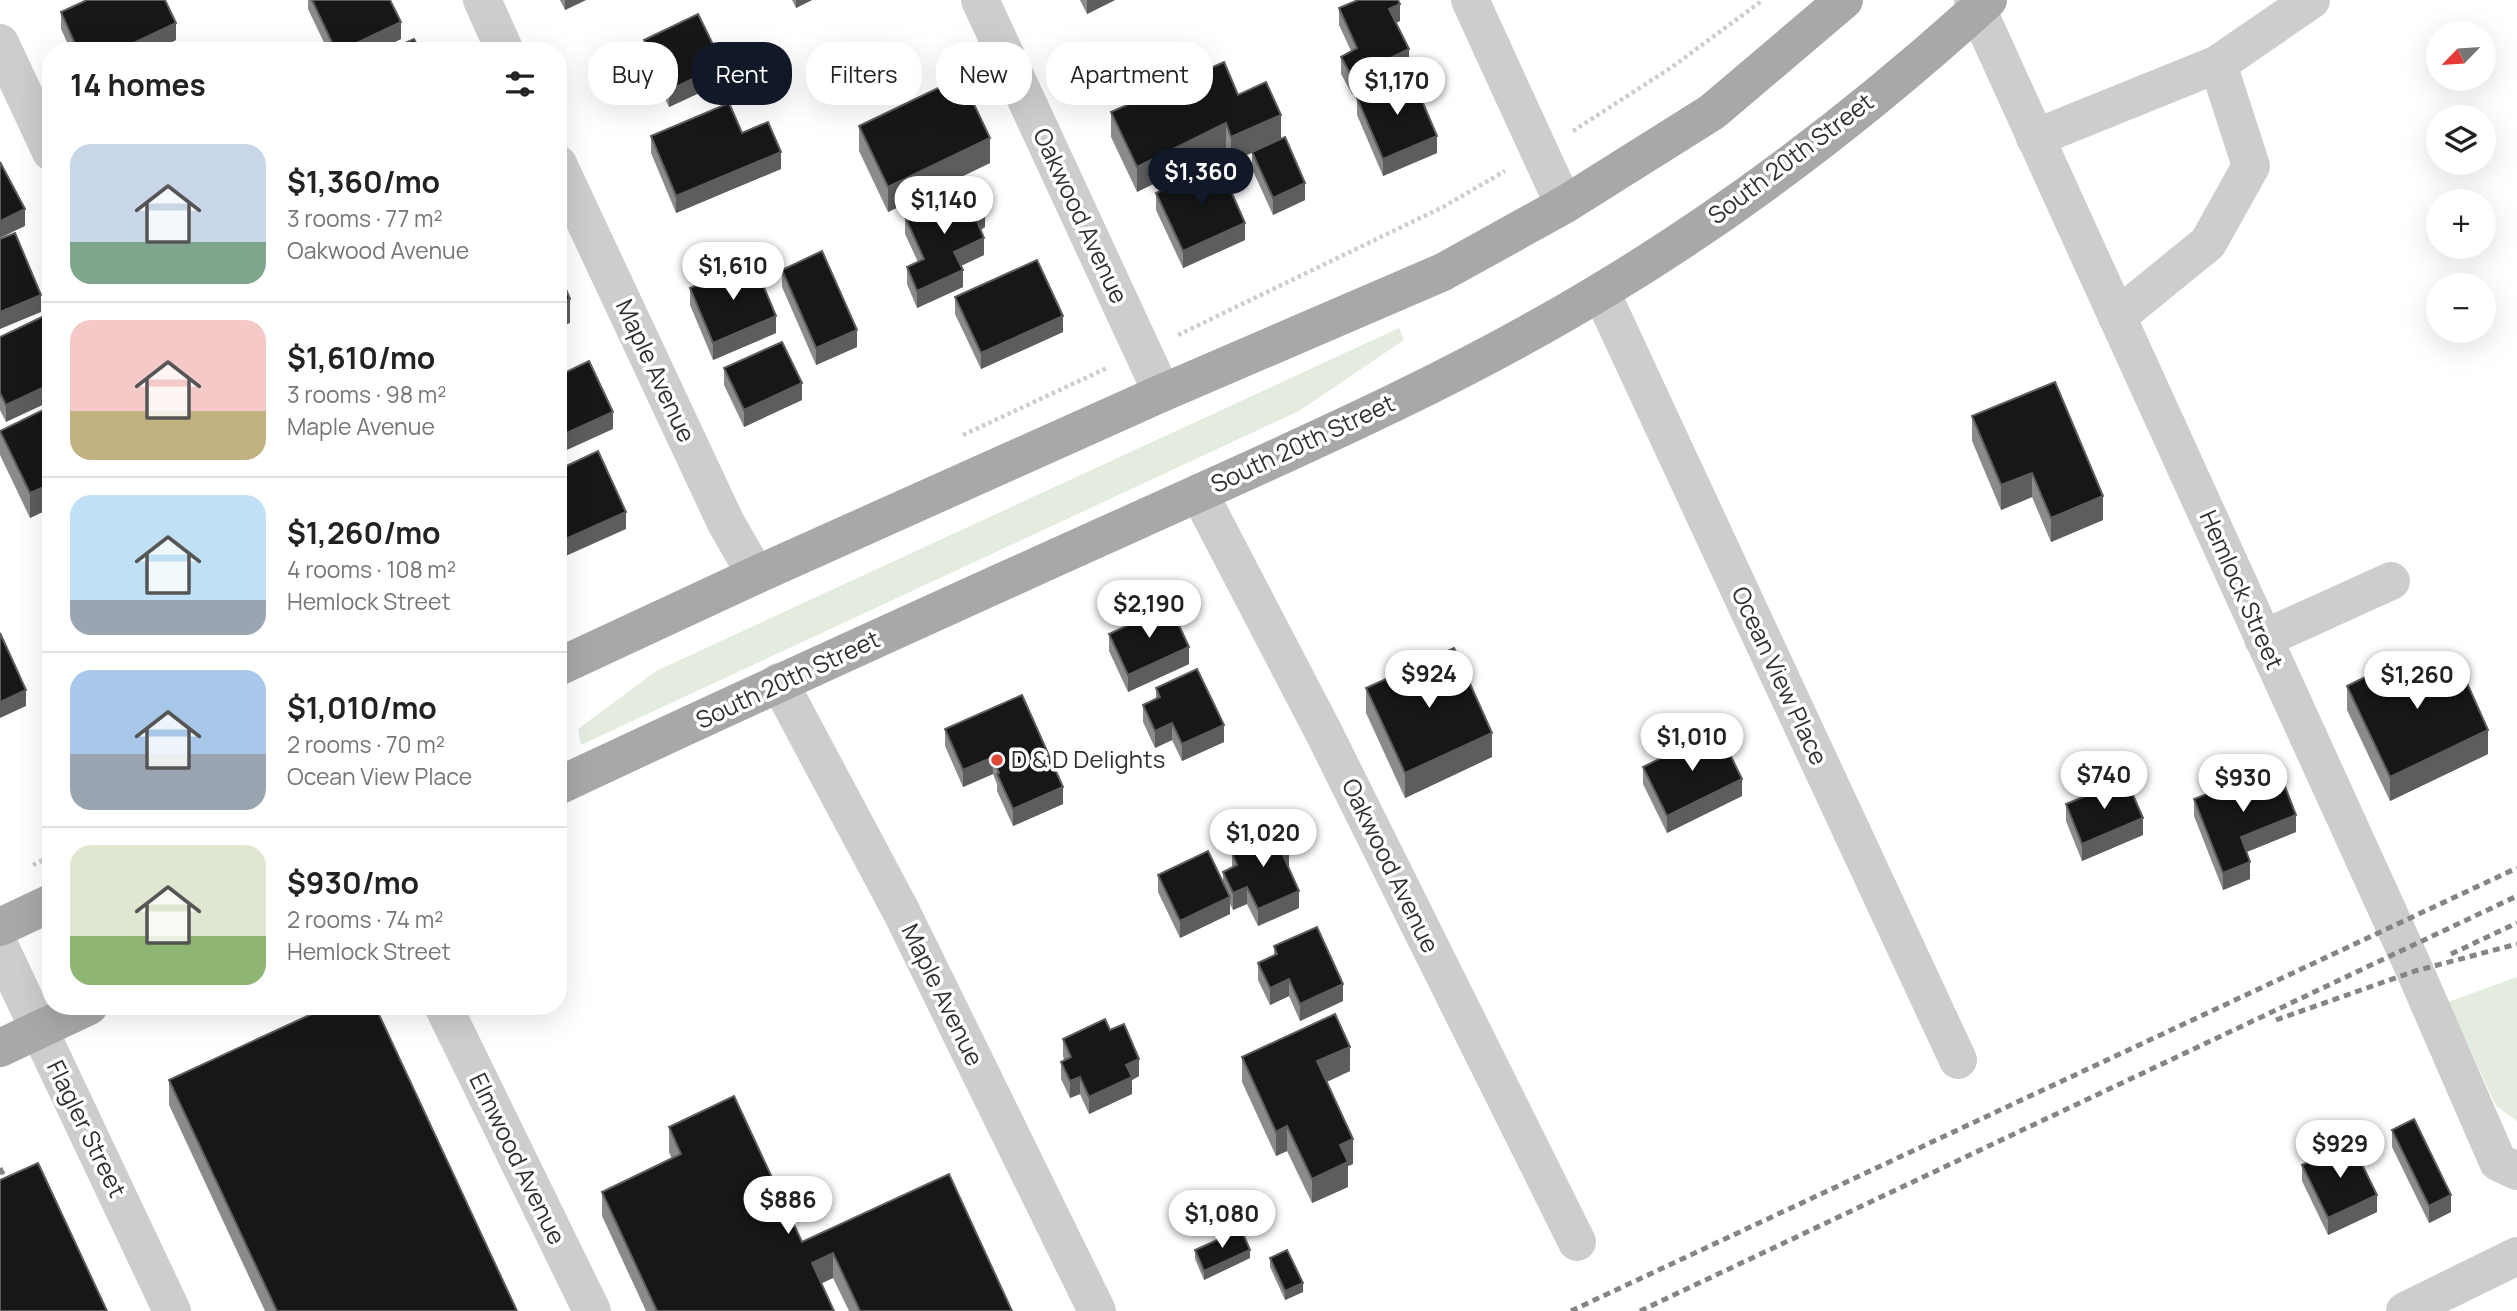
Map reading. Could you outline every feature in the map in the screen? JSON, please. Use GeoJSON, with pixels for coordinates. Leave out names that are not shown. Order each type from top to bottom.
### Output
{"type":"FeatureCollection","features":[{"type":"Feature","properties":{"kind":"main road"},"geometry":{"type":"LineString","coordinates":[[567,663],[1162,393],[1443,272],[1564,205],[1712,112],[1844,0]]}},
{"type":"Feature","properties":{"kind":"main road","name":"South 20th Street"},"geometry":{"type":"LineString","coordinates":[[567,782],[779,682],[1451,376],[1601,292],[1752,193],[1863,108],[1979,3]]}},
{"type":"Feature","properties":{"kind":"main road"},"geometry":{"type":"LineString","coordinates":[[0,927],[42,907]]}},
{"type":"Feature","properties":{"kind":"main road"},"geometry":{"type":"LineString","coordinates":[[0,1048],[70,1015]]}},
{"type":"Feature","properties":{"kind":"street"},"geometry":{"type":"LineString","coordinates":[[482,0],[501,42]]}},
{"type":"Feature","properties":{"kind":"street","name":"Oakwood Avenue"},"geometry":{"type":"LineString","coordinates":[[980,0],[1162,393]]}},
{"type":"Feature","properties":{"kind":"street"},"geometry":{"type":"LineString","coordinates":[[1470,0],[1564,205]]}},
{"type":"Feature","properties":{"kind":"street"},"geometry":{"type":"LineString","coordinates":[[2035,138],[2218,64],[2311,0]]}},
{"type":"Feature","properties":{"kind":"street","name":"Hemlock Street"},"geometry":{"type":"LineString","coordinates":[[1979,3],[2035,138],[2415,971],[2507,1166],[2517,1201]]}},
{"type":"Feature","properties":{"kind":"street"},"geometry":{"type":"LineString","coordinates":[[0,43],[42,133]]}},
{"type":"Feature","properties":{"kind":"street"},"geometry":{"type":"LineString","coordinates":[[2117,317],[2208,243],[2251,166],[2218,64]]}},
{"type":"Feature","properties":{"kind":"street","name":"Maple Avenue"},"geometry":{"type":"LineString","coordinates":[[567,183],[726,523],[757,575]]}},
{"type":"Feature","properties":{"kind":"street","name":"Ocean View Place"},"geometry":{"type":"LineString","coordinates":[[1601,292],[1958,1060]]}},
{"type":"Feature","properties":{"kind":"street","name":"Oakwood Avenue"},"geometry":{"type":"LineString","coordinates":[[1199,493],[1323,731],[1577,1242]]}},
{"type":"Feature","properties":{"kind":"street"},"geometry":{"type":"LineString","coordinates":[[2263,639],[2391,581]]}},
{"type":"Feature","properties":{"kind":"street","name":"Maple Avenue"},"geometry":{"type":"LineString","coordinates":[[779,682],[901,911],[1097,1311]]}},
{"type":"Feature","properties":{"kind":"street","name":"Flagler Street"},"geometry":{"type":"LineString","coordinates":[[0,947],[172,1311]]}},
{"type":"Feature","properties":{"kind":"street","name":"Elmwood Avenue"},"geometry":{"type":"LineString","coordinates":[[447,1015],[592,1311]]}},
{"type":"Feature","properties":{"kind":"street"},"geometry":{"type":"LineString","coordinates":[[2405,1311],[2517,1256]]}},
{"type":"Feature","properties":{"kind":"shaded area"},"geometry":{"type":"Polygon","coordinates":[[[1399,328],[1404,340],[1299,411],[581,745],[578,729],[656,671],[1399,328]]]}},
{"type":"Feature","properties":{"kind":"shaded area"},"geometry":{"type":"Polygon","coordinates":[[[2517,977],[2517,1121],[2496,1106],[2448,1002],[2517,977]]]}},
{"type":"Feature","properties":{"kind":"building"},"geometry":{"type":"Polygon","coordinates":[[[87,0],[165,0],[176,23],[136,42],[74,42],[61,12],[87,0]]]}},
{"type":"Feature","properties":{"kind":"building"},"geometry":{"type":"Polygon","coordinates":[[[312,0],[390,0],[401,22],[359,42],[332,42],[312,0]]]}},
{"type":"Feature","properties":{"kind":"building"},"geometry":{"type":"Polygon","coordinates":[[[1358,0],[1398,0],[1400,4],[1389,9],[1409,49],[1352,77],[1341,57],[1357,48],[1339,8],[1358,0]]]}},
{"type":"Feature","properties":{"kind":"building"},"geometry":{"type":"Polygon","coordinates":[[[698,14],[712,42],[692,42],[692,79],[678,86],[678,42],[644,40],[698,14]]]}},
{"type":"Feature","properties":{"kind":"building"},"geometry":{"type":"Polygon","coordinates":[[[1224,62],[1238,95],[1266,82],[1281,115],[1231,137],[1226,123],[1137,167],[1111,112],[1127,105],[1213,105],[1213,67],[1224,62]]]}},
{"type":"Feature","properties":{"kind":"building"},"geometry":{"type":"Polygon","coordinates":[[[1411,75],[1437,136],[1383,159],[1357,98],[1411,75]]]}},
{"type":"Feature","properties":{"kind":"building"},"geometry":{"type":"Polygon","coordinates":[[[936,89],[936,105],[974,105],[990,138],[888,187],[859,126],[903,105],[922,105],[922,96],[936,89]]]}},
{"type":"Feature","properties":{"kind":"building"},"geometry":{"type":"Polygon","coordinates":[[[730,105],[742,133],[768,122],[781,152],[676,196],[651,136],[730,105]]]}},
{"type":"Feature","properties":{"kind":"building"},"geometry":{"type":"Polygon","coordinates":[[[1285,137],[1305,183],[1273,198],[1252,152],[1285,137]]]}},
{"type":"Feature","properties":{"kind":"building"},"geometry":{"type":"Polygon","coordinates":[[[0,162],[25,209],[0,221],[0,162]]]}},
{"type":"Feature","properties":{"kind":"building"},"geometry":{"type":"Polygon","coordinates":[[[1219,164],[1245,223],[1183,251],[1156,193],[1219,164]]]}},
{"type":"Feature","properties":{"kind":"building"},"geometry":{"type":"Polygon","coordinates":[[[972,185],[985,210],[975,216],[984,238],[954,252],[963,270],[917,291],[907,267],[924,259],[905,217],[972,185]]]}},
{"type":"Feature","properties":{"kind":"building"},"geometry":{"type":"Polygon","coordinates":[[[15,233],[41,295],[0,312],[0,239],[15,233]]]}},
{"type":"Feature","properties":{"kind":"building"},"geometry":{"type":"Polygon","coordinates":[[[822,251],[857,330],[816,348],[782,270],[822,251]]]}},
{"type":"Feature","properties":{"kind":"building"},"geometry":{"type":"Polygon","coordinates":[[[1037,260],[1063,316],[981,353],[955,297],[1037,260]]]}},
{"type":"Feature","properties":{"kind":"building"},"geometry":{"type":"Polygon","coordinates":[[[753,261],[776,316],[713,343],[690,288],[753,261]]]}},
{"type":"Feature","properties":{"kind":"building"},"geometry":{"type":"Polygon","coordinates":[[[42,317],[42,388],[6,405],[0,393],[0,337],[42,317]]]}},
{"type":"Feature","properties":{"kind":"building"},"geometry":{"type":"Polygon","coordinates":[[[782,342],[802,383],[744,410],[724,368],[782,342]]]}},
{"type":"Feature","properties":{"kind":"building"},"geometry":{"type":"Polygon","coordinates":[[[589,361],[613,412],[567,433],[567,372],[589,361]]]}},
{"type":"Feature","properties":{"kind":"building"},"geometry":{"type":"Polygon","coordinates":[[[2055,382],[2103,496],[2051,518],[2032,473],[2001,485],[1972,416],[2055,382]]]}},
{"type":"Feature","properties":{"kind":"building"},"geometry":{"type":"Polygon","coordinates":[[[42,410],[42,488],[30,493],[0,431],[42,410]]]}},
{"type":"Feature","properties":{"kind":"building"},"geometry":{"type":"Polygon","coordinates":[[[598,451],[626,512],[567,538],[567,466],[598,451]]]}},
{"type":"Feature","properties":{"kind":"building"},"geometry":{"type":"Polygon","coordinates":[[[1170,606],[1189,647],[1128,675],[1109,634],[1170,606]]]}},
{"type":"Feature","properties":{"kind":"building"},"geometry":{"type":"Polygon","coordinates":[[[0,633],[26,690],[0,702],[0,633]]]}},
{"type":"Feature","properties":{"kind":"building"},"geometry":{"type":"Polygon","coordinates":[[[1454,648],[1492,733],[1405,773],[1366,688],[1454,648]]]}},
{"type":"Feature","properties":{"kind":"building"},"geometry":{"type":"Polygon","coordinates":[[[2414,653],[2423,672],[2455,656],[2488,730],[2390,777],[2347,686],[2414,653]]]}},
{"type":"Feature","properties":{"kind":"building"},"geometry":{"type":"Polygon","coordinates":[[[1197,669],[1224,725],[1182,744],[1172,723],[1155,731],[1143,705],[1160,697],[1156,688],[1197,669]]]}},
{"type":"Feature","properties":{"kind":"building","name":"D & D Delights"},"geometry":{"type":"Polygon","coordinates":[[[1022,695],[1063,787],[1013,809],[997,774],[999,773],[993,757],[963,770],[945,729],[1022,695]]]}},
{"type":"Feature","properties":{"kind":"building"},"geometry":{"type":"Polygon","coordinates":[[[1718,730],[1742,779],[1667,816],[1643,767],[1718,730]]]}},
{"type":"Feature","properties":{"kind":"building"},"geometry":{"type":"Polygon","coordinates":[[[2277,766],[2296,815],[2241,837],[2250,862],[2223,873],[2194,799],[2277,766]]]}},
{"type":"Feature","properties":{"kind":"building"},"geometry":{"type":"Polygon","coordinates":[[[2126,779],[2143,818],[2082,844],[2066,804],[2126,779]]]}},
{"type":"Feature","properties":{"kind":"building"},"geometry":{"type":"Polygon","coordinates":[[[1277,823],[1289,849],[1282,853],[1299,891],[1258,909],[1247,887],[1233,893],[1223,872],[1237,865],[1232,853],[1263,839],[1259,831],[1277,823]]]}},
{"type":"Feature","properties":{"kind":"building"},"geometry":{"type":"Polygon","coordinates":[[[1208,851],[1230,897],[1180,921],[1158,875],[1208,851]]]}},
{"type":"Feature","properties":{"kind":"building"},"geometry":{"type":"Polygon","coordinates":[[[1317,927],[1343,984],[1300,1004],[1289,979],[1270,988],[1258,963],[1277,954],[1274,946],[1317,927]]]}},
{"type":"Feature","properties":{"kind":"building"},"geometry":{"type":"Polygon","coordinates":[[[1335,1014],[1350,1047],[1317,1061],[1353,1139],[1340,1145],[1348,1162],[1312,1179],[1287,1126],[1276,1132],[1242,1057],[1335,1014]]]}},
{"type":"Feature","properties":{"kind":"building"},"geometry":{"type":"Polygon","coordinates":[[[310,1015],[379,1015],[517,1311],[277,1311],[169,1080],[310,1015]]]}},
{"type":"Feature","properties":{"kind":"building"},"geometry":{"type":"Polygon","coordinates":[[[1105,1019],[1110,1030],[1124,1024],[1139,1059],[1126,1065],[1132,1077],[1089,1097],[1080,1077],[1070,1081],[1061,1062],[1071,1057],[1063,1039],[1105,1019]]]}},
{"type":"Feature","properties":{"kind":"building"},"geometry":{"type":"Polygon","coordinates":[[[734,1096],[802,1242],[949,1174],[1012,1311],[860,1311],[833,1253],[812,1263],[834,1311],[657,1311],[602,1192],[681,1154],[669,1127],[734,1096]]]}},
{"type":"Feature","properties":{"kind":"building"},"geometry":{"type":"Polygon","coordinates":[[[2414,1119],[2451,1195],[2429,1206],[2392,1130],[2414,1119]]]}},
{"type":"Feature","properties":{"kind":"building"},"geometry":{"type":"Polygon","coordinates":[[[2351,1142],[2377,1195],[2328,1218],[2302,1165],[2351,1142]]]}},
{"type":"Feature","properties":{"kind":"building"},"geometry":{"type":"Polygon","coordinates":[[[38,1163],[107,1311],[0,1311],[0,1180],[38,1163]]]}},
{"type":"Feature","properties":{"kind":"building"},"geometry":{"type":"Polygon","coordinates":[[[1241,1229],[1250,1250],[1204,1271],[1195,1250],[1241,1229]]]}},
{"type":"Feature","properties":{"kind":"building"},"geometry":{"type":"Polygon","coordinates":[[[1287,1250],[1303,1283],[1285,1291],[1270,1258],[1287,1250]]]}},
{"type":"Feature","properties":{"kind":"railway"},"geometry":{"type":"LineString","coordinates":[[1571,1311],[2517,868]]}},
{"type":"Feature","properties":{"kind":"railway"},"geometry":{"type":"LineString","coordinates":[[1640,1311],[2517,896]]}},
{"type":"Feature","properties":{"kind":"railway"},"geometry":{"type":"LineString","coordinates":[[2451,954],[2517,923]]}},
{"type":"Feature","properties":{"kind":"railway"},"geometry":{"type":"LineString","coordinates":[[2276,1020],[2415,971],[2517,944]]}},
{"type":"Feature","properties":{"kind":"railway"},"geometry":{"type":"LineString","coordinates":[[0,1168],[13,1194]]}},
{"type":"Feature","properties":{"kind":"place","name":"D & D Delights"},"geometry":{"type":"Point","coordinates":[997,760]}}]}
